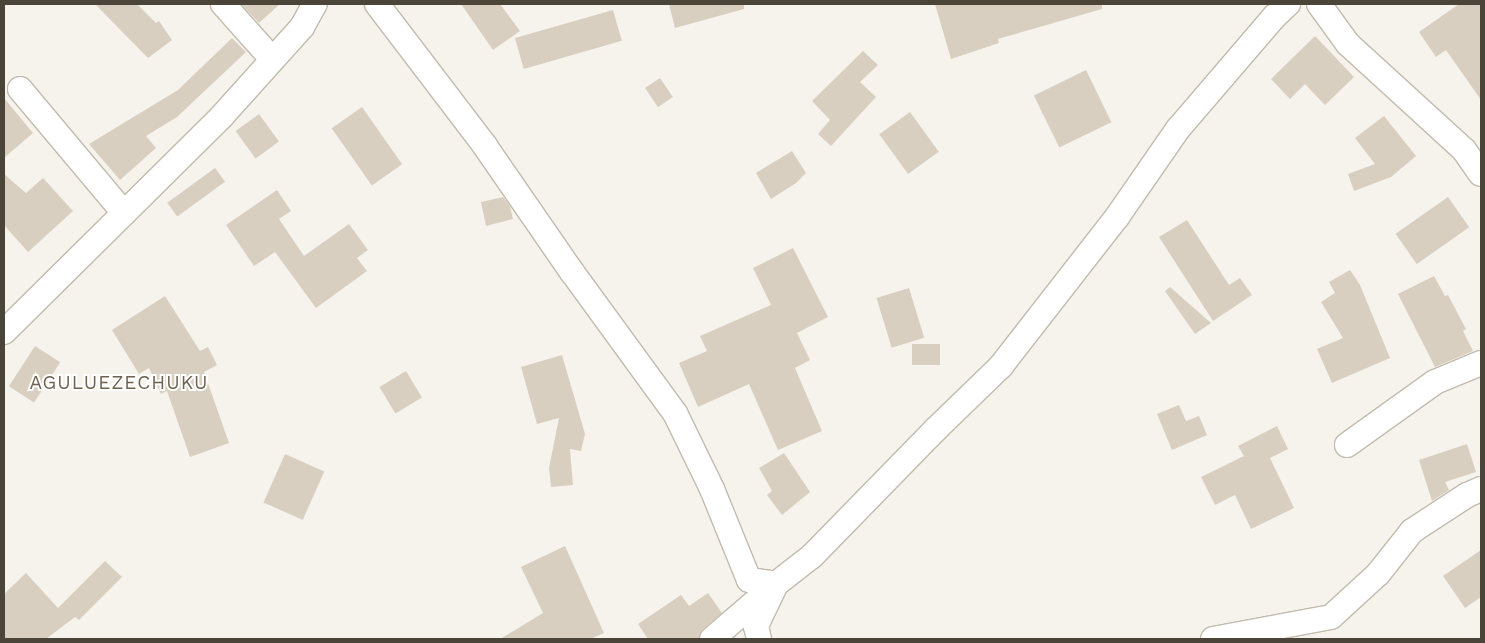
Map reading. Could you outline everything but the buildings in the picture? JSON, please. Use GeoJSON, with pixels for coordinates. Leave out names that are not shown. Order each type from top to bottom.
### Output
{"type":"FeatureCollection","features":[{"type":"Feature","properties":{"kind":"street"},"geometry":{"type":"LineString","coordinates":[[223,4],[272,59]]}},
{"type":"Feature","properties":{"kind":"street"},"geometry":{"type":"LineString","coordinates":[[4,332],[222,116],[302,27],[315,4]]}},
{"type":"Feature","properties":{"kind":"street"},"geometry":{"type":"LineString","coordinates":[[377,4],[485,146],[572,272],[675,413],[712,489],[749,580],[776,584]]}},
{"type":"Feature","properties":{"kind":"street"},"geometry":{"type":"LineString","coordinates":[[712,639],[812,556],[936,429],[1001,366],[1117,217],[1178,129],[1275,16],[1288,4]]}},
{"type":"Feature","properties":{"kind":"street"},"geometry":{"type":"LineString","coordinates":[[1318,4],[1348,44],[1464,150],[1481,174]]}},
{"type":"Feature","properties":{"kind":"street"},"geometry":{"type":"LineString","coordinates":[[20,89],[124,213]]}},
{"type":"Feature","properties":{"kind":"street"},"geometry":{"type":"LineString","coordinates":[[1347,445],[1435,382],[1481,363]]}},
{"type":"Feature","properties":{"kind":"street"},"geometry":{"type":"LineString","coordinates":[[1213,639],[1331,617],[1378,574],[1412,531],[1481,488]]}},
{"type":"Feature","properties":{"kind":"street"},"geometry":{"type":"LineString","coordinates":[[759,639],[756,626],[776,584]]}},
{"type":"Feature","properties":{"kind":"district","name":"AGULUEZECHUKU"},"geometry":{"type":"Point","coordinates":[119,383]}}]}
